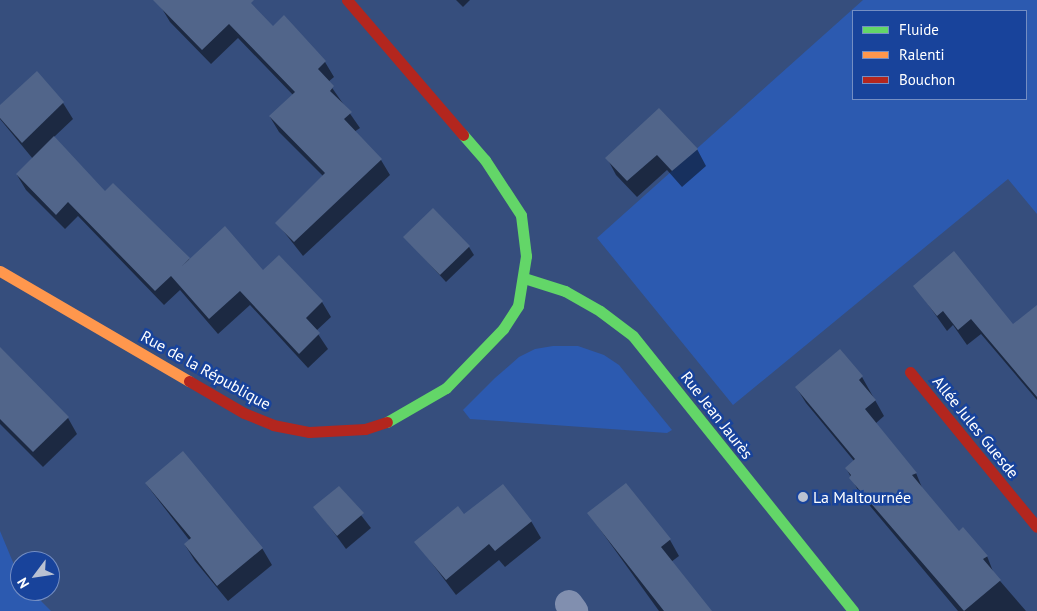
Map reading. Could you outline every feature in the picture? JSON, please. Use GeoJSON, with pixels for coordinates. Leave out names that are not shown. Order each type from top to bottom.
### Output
{"type":"FeatureCollection","features":[{"type":"Feature","properties":{"kind":"street","name":"Rue de la République"},"geometry":{"type":"LineString","coordinates":[[0,271],[244,413],[273,425],[309,432],[337,433],[395,420],[446,388],[503,329],[518,306],[524,278],[525,232],[521,214],[509,192],[347,0]]}},
{"type":"Feature","properties":{"kind":"street","name":"Rue Jean Jaurès"},"geometry":{"type":"LineString","coordinates":[[524,278],[565,291],[600,311],[633,336],[853,611]]}},
{"type":"Feature","properties":{"kind":"street","name":"Allée Jules Guesde"},"geometry":{"type":"LineString","coordinates":[[910,372],[1037,527]]}},
{"type":"Feature","properties":{"kind":"shaded area"},"geometry":{"type":"Polygon","coordinates":[[[863,0],[1037,0],[1037,214],[1008,179],[733,405],[597,238],[863,0]]]}},
{"type":"Feature","properties":{"kind":"shaded area"},"geometry":{"type":"Polygon","coordinates":[[[553,346],[578,346],[604,355],[619,365],[672,430],[667,433],[470,419],[463,410],[495,378],[519,357],[535,349],[553,346]]]}},
{"type":"Feature","properties":{"kind":"shaded area"},"geometry":{"type":"Polygon","coordinates":[[[0,531],[10,555],[10,601],[41,601],[51,611],[0,611],[0,531]]]}},
{"type":"Feature","properties":{"kind":"building"},"geometry":{"type":"Polygon","coordinates":[[[153,0],[254,0],[251,3],[273,26],[284,15],[326,61],[318,69],[334,86],[330,91],[352,112],[344,119],[382,159],[294,242],[275,223],[325,173],[269,116],[295,92],[229,24],[202,50],[153,0]]]}},
{"type":"Feature","properties":{"kind":"building"},"geometry":{"type":"Polygon","coordinates":[[[37,71],[64,102],[22,143],[0,118],[0,105],[37,71]]]}},
{"type":"Feature","properties":{"kind":"building"},"geometry":{"type":"Polygon","coordinates":[[[659,108],[698,149],[672,171],[657,155],[627,181],[605,158],[659,108]]]}},
{"type":"Feature","properties":{"kind":"building"},"geometry":{"type":"Polygon","coordinates":[[[54,136],[105,191],[113,183],[190,258],[181,267],[225,226],[263,270],[279,255],[323,301],[306,318],[320,333],[299,354],[240,291],[209,319],[171,276],[155,291],[68,202],[56,215],[16,174],[54,136]]]}},
{"type":"Feature","properties":{"kind":"building"},"geometry":{"type":"Polygon","coordinates":[[[433,208],[470,246],[440,275],[403,237],[433,208]]]}},
{"type":"Feature","properties":{"kind":"building"},"geometry":{"type":"Polygon","coordinates":[[[954,251],[1013,324],[1037,305],[1037,397],[971,319],[958,330],[943,311],[937,316],[913,286],[954,251]]]}},
{"type":"Feature","properties":{"kind":"building"},"geometry":{"type":"Polygon","coordinates":[[[0,347],[69,417],[33,452],[0,419],[0,347]]]}},
{"type":"Feature","properties":{"kind":"building"},"geometry":{"type":"Polygon","coordinates":[[[840,349],[863,376],[859,380],[876,400],[865,409],[917,473],[912,475],[959,531],[963,527],[988,556],[983,559],[1001,580],[964,611],[849,478],[851,475],[845,468],[855,459],[795,387],[840,349]]]}},
{"type":"Feature","properties":{"kind":"building"},"geometry":{"type":"Polygon","coordinates":[[[183,451],[263,548],[217,586],[184,544],[191,538],[145,483],[183,451]]]}},
{"type":"Feature","properties":{"kind":"building"},"geometry":{"type":"Polygon","coordinates":[[[626,483],[671,539],[661,547],[712,611],[664,611],[587,513],[626,483]]]}},
{"type":"Feature","properties":{"kind":"building"},"geometry":{"type":"Polygon","coordinates":[[[503,484],[532,521],[495,551],[489,544],[446,580],[414,542],[458,506],[464,514],[503,484]]]}},
{"type":"Feature","properties":{"kind":"building"},"geometry":{"type":"Polygon","coordinates":[[[339,486],[364,513],[337,536],[313,507],[339,486]]]}},
{"type":"Feature","properties":{"kind":"traffic: fast"},"geometry":{"type":"LineString","coordinates":[[387,422],[446,388],[503,329],[518,306],[526,256],[521,215],[485,160],[463,135]]}},
{"type":"Feature","properties":{"kind":"traffic: fast"},"geometry":{"type":"LineString","coordinates":[[524,278],[565,291],[600,311],[633,336],[853,611]]}},
{"type":"Feature","properties":{"kind":"traffic: slow"},"geometry":{"type":"LineString","coordinates":[[0,271],[189,381]]}},
{"type":"Feature","properties":{"kind":"traffic: jam"},"geometry":{"type":"LineString","coordinates":[[347,0],[463,135]]}},
{"type":"Feature","properties":{"kind":"traffic: jam"},"geometry":{"type":"LineString","coordinates":[[910,372],[1037,527]]}},
{"type":"Feature","properties":{"kind":"traffic: jam"},"geometry":{"type":"LineString","coordinates":[[189,381],[244,413],[273,425],[309,432],[365,429],[387,422]]}},
{"type":"Feature","properties":{"kind":"place","name":"La Maltournée"},"geometry":{"type":"Point","coordinates":[803,497]}}]}
